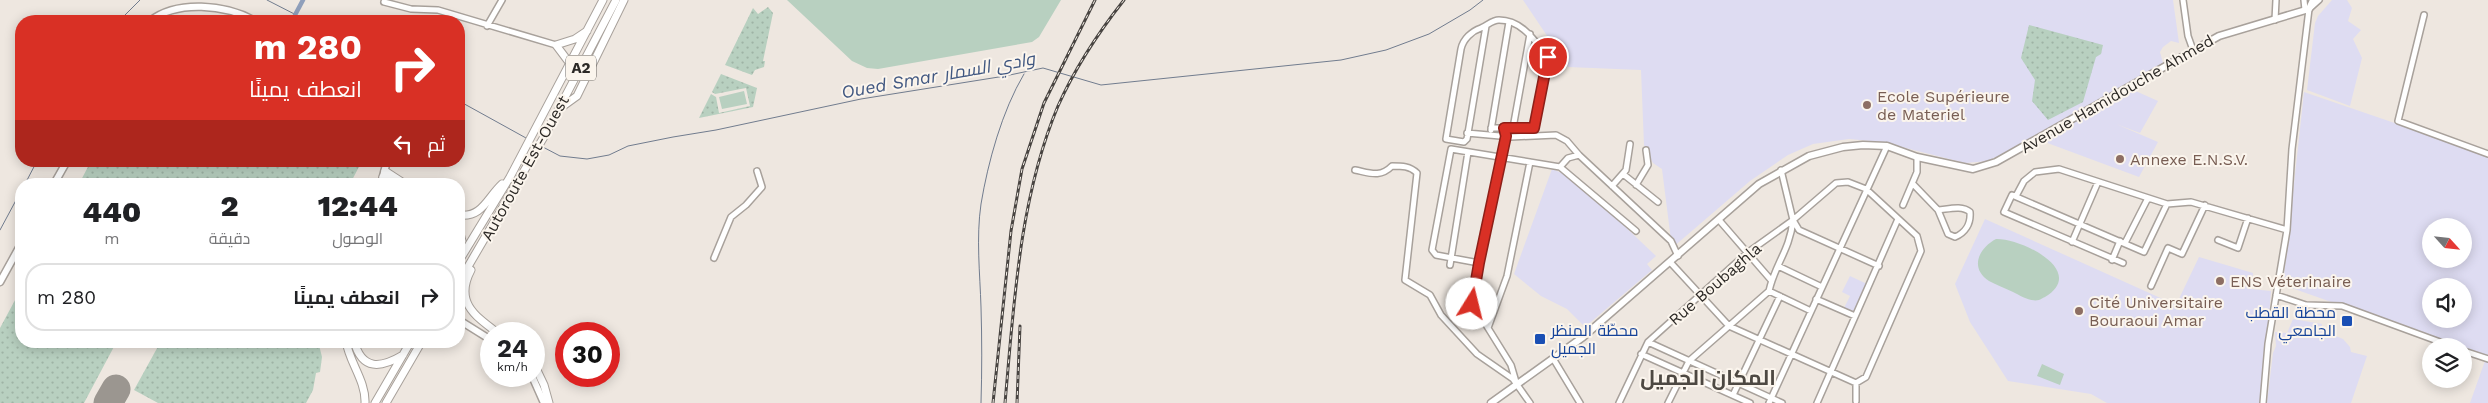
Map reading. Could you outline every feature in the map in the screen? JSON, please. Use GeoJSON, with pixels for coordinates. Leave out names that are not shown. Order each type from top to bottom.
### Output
{"type":"FeatureCollection","features":[{"type":"Feature","properties":{"kind":"highway","name":"Autoroute Est-Ouest"},"geometry":{"type":"LineString","coordinates":[[465,251],[510,177],[603,0]]}},
{"type":"Feature","properties":{"kind":"highway","name":"Autoroute Est-Ouest"},"geometry":{"type":"LineString","coordinates":[[465,272],[545,135],[616,0]]}},
{"type":"Feature","properties":{"kind":"highway"},"geometry":{"type":"LineString","coordinates":[[558,110],[577,96],[624,0]]}},
{"type":"Feature","properties":{"kind":"highway"},"geometry":{"type":"LineString","coordinates":[[570,65],[556,45],[576,39],[588,31]]}},
{"type":"Feature","properties":{"kind":"highway"},"geometry":{"type":"LineString","coordinates":[[465,215],[471,215],[480,211],[510,177]]}},
{"type":"Feature","properties":{"kind":"highway"},"geometry":{"type":"LineString","coordinates":[[465,286],[491,230]]}},
{"type":"Feature","properties":{"kind":"highway"},"geometry":{"type":"LineString","coordinates":[[465,292],[470,310],[484,322]]}},
{"type":"Feature","properties":{"kind":"highway"},"geometry":{"type":"LineString","coordinates":[[347,348],[361,382],[365,403]]}},
{"type":"Feature","properties":{"kind":"highway"},"geometry":{"type":"LineString","coordinates":[[355,348],[356,352],[366,361],[376,365],[385,365],[403,355]]}},
{"type":"Feature","properties":{"kind":"highway"},"geometry":{"type":"LineString","coordinates":[[375,403],[407,348]]}},
{"type":"Feature","properties":{"kind":"highway"},"geometry":{"type":"LineString","coordinates":[[386,403],[418,348]]}},
{"type":"Feature","properties":{"kind":"highway"},"geometry":{"type":"LineString","coordinates":[[545,387],[549,403]]}},
{"type":"Feature","properties":{"kind":"main road"},"geometry":{"type":"LineString","coordinates":[[2307,10],[2313,0]]}},
{"type":"Feature","properties":{"kind":"main road"},"geometry":{"type":"LineString","coordinates":[[155,15],[179,4],[206,2],[235,10],[244,15]]}},
{"type":"Feature","properties":{"kind":"main road","name":"Avenue Hamidouche Ahmed"},"geometry":{"type":"LineString","coordinates":[[1491,403],[1554,360],[1678,256],[1759,184],[1809,156],[1842,147],[1863,145],[1887,146],[1916,157],[1973,169],[1996,162],[2219,36],[2307,10]]}},
{"type":"Feature","properties":{"kind":"main road"},"geometry":{"type":"LineString","coordinates":[[57,178],[64,167]]}},
{"type":"Feature","properties":{"kind":"main road"},"geometry":{"type":"LineString","coordinates":[[0,282],[15,255]]}},
{"type":"Feature","properties":{"kind":"main road"},"geometry":{"type":"LineString","coordinates":[[465,324],[480,333]]}},
{"type":"Feature","properties":{"kind":"main road"},"geometry":{"type":"LineString","coordinates":[[538,387],[542,403]]}},
{"type":"Feature","properties":{"kind":"street"},"geometry":{"type":"LineString","coordinates":[[487,26],[502,0]]}},
{"type":"Feature","properties":{"kind":"street"},"geometry":{"type":"LineString","coordinates":[[2183,0],[2192,50]]}},
{"type":"Feature","properties":{"kind":"street"},"geometry":{"type":"LineString","coordinates":[[2275,20],[2276,0]]}},
{"type":"Feature","properties":{"kind":"street"},"geometry":{"type":"LineString","coordinates":[[2264,403],[2268,344],[2287,230],[2292,149],[2307,10],[2304,0]]}},
{"type":"Feature","properties":{"kind":"street"},"geometry":{"type":"LineString","coordinates":[[2307,10],[2319,0]]}},
{"type":"Feature","properties":{"kind":"street"},"geometry":{"type":"LineString","coordinates":[[384,2],[411,9],[438,10],[453,15]]}},
{"type":"Feature","properties":{"kind":"street"},"geometry":{"type":"LineString","coordinates":[[2424,15],[2398,119],[2400,124],[2487,154],[2488,147]]}},
{"type":"Feature","properties":{"kind":"street"},"geometry":{"type":"LineString","coordinates":[[465,19],[556,45]]}},
{"type":"Feature","properties":{"kind":"street"},"geometry":{"type":"LineString","coordinates":[[1486,26],[1466,140],[1464,142],[1446,139],[1462,44],[1472,33],[1491,22],[1499,20],[1509,22],[1530,34],[1548,57],[1534,128],[1491,128]]}},
{"type":"Feature","properties":{"kind":"street"},"geometry":{"type":"LineString","coordinates":[[1490,135],[1509,22]]}},
{"type":"Feature","properties":{"kind":"street"},"geometry":{"type":"LineString","coordinates":[[1513,128],[1530,34]]}},
{"type":"Feature","properties":{"kind":"street"},"geometry":{"type":"LineString","coordinates":[[1504,128],[1506,136],[1500,157],[1472,304],[1513,370],[1517,384]]}},
{"type":"Feature","properties":{"kind":"street"},"geometry":{"type":"LineString","coordinates":[[1467,133],[1506,136],[1556,135],[1568,141],[1579,156],[1671,241],[1678,256]]}},
{"type":"Feature","properties":{"kind":"street"},"geometry":{"type":"LineString","coordinates":[[1612,186],[1628,164],[1630,144]]}},
{"type":"Feature","properties":{"kind":"street"},"geometry":{"type":"LineString","coordinates":[[1770,401],[1887,146]]}},
{"type":"Feature","properties":{"kind":"street"},"geometry":{"type":"LineString","coordinates":[[1479,263],[1436,254],[1432,250],[1450,151],[1454,148],[1560,167],[1636,231]]}},
{"type":"Feature","properties":{"kind":"street"},"geometry":{"type":"LineString","coordinates":[[1636,185],[1648,165],[1646,150]]}},
{"type":"Feature","properties":{"kind":"street"},"geometry":{"type":"LineString","coordinates":[[1450,265],[1468,152]]}},
{"type":"Feature","properties":{"kind":"street"},"geometry":{"type":"LineString","coordinates":[[1560,167],[1568,158],[1579,156]]}},
{"type":"Feature","properties":{"kind":"street"},"geometry":{"type":"LineString","coordinates":[[1903,205],[1917,172],[1916,157]]}},
{"type":"Feature","properties":{"kind":"street"},"geometry":{"type":"LineString","coordinates":[[1488,328],[1507,276],[1530,162]]}},
{"type":"Feature","properties":{"kind":"street"},"geometry":{"type":"LineString","coordinates":[[1355,170],[1378,175],[1384,174],[1392,166],[1400,166],[1413,169],[1417,173],[1405,280],[1426,291],[1441,315],[1477,354],[1511,377],[1530,403]]}},
{"type":"Feature","properties":{"kind":"street"},"geometry":{"type":"LineString","coordinates":[[2016,196],[2024,181],[2035,172],[2046,169],[2059,169],[2167,204],[2191,202],[2205,205],[2287,230]]}},
{"type":"Feature","properties":{"kind":"street"},"geometry":{"type":"LineString","coordinates":[[1668,403],[1689,361],[1769,291],[1778,266],[1792,239],[1793,220],[1781,170]]}},
{"type":"Feature","properties":{"kind":"street"},"geometry":{"type":"LineString","coordinates":[[714,258],[731,217],[746,205],[762,187],[757,171]]}},
{"type":"Feature","properties":{"kind":"street"},"geometry":{"type":"LineString","coordinates":[[1622,174],[1658,202]]}},
{"type":"Feature","properties":{"kind":"street","name":"Rue Boubaghla"},"geometry":{"type":"LineString","coordinates":[[1619,403],[1648,342],[1747,253],[1793,220],[1836,183],[1848,182],[1866,189]]}},
{"type":"Feature","properties":{"kind":"street"},"geometry":{"type":"LineString","coordinates":[[2072,242],[2098,182]]}},
{"type":"Feature","properties":{"kind":"street"},"geometry":{"type":"LineString","coordinates":[[1913,184],[1938,210],[1948,234],[1955,237],[1962,234],[1969,224],[1970,212],[1966,209],[1938,210]]}},
{"type":"Feature","properties":{"kind":"street"},"geometry":{"type":"LineString","coordinates":[[1856,384],[1866,377],[1921,251],[1919,239],[1866,189]]}},
{"type":"Feature","properties":{"kind":"street"},"geometry":{"type":"LineString","coordinates":[[2123,263],[2112,260],[2004,212],[2012,195],[2144,252],[2167,204]]}},
{"type":"Feature","properties":{"kind":"street"},"geometry":{"type":"LineString","coordinates":[[2112,260],[2148,198]]}},
{"type":"Feature","properties":{"kind":"street"},"geometry":{"type":"LineString","coordinates":[[2151,286],[2168,248],[2182,254],[2205,205]]}},
{"type":"Feature","properties":{"kind":"street"},"geometry":{"type":"LineString","coordinates":[[2218,240],[2238,248],[2248,218]]}},
{"type":"Feature","properties":{"kind":"street"},"geometry":{"type":"LineString","coordinates":[[1817,403],[1879,266],[1898,219]]}},
{"type":"Feature","properties":{"kind":"street"},"geometry":{"type":"LineString","coordinates":[[1719,220],[1772,280]]}},
{"type":"Feature","properties":{"kind":"street"},"geometry":{"type":"LineString","coordinates":[[1793,220],[1799,230],[1879,266]]}},
{"type":"Feature","properties":{"kind":"street"},"geometry":{"type":"LineString","coordinates":[[1670,262],[1729,326],[1856,384]]}},
{"type":"Feature","properties":{"kind":"street"},"geometry":{"type":"LineString","coordinates":[[1778,266],[1822,287]]}},
{"type":"Feature","properties":{"kind":"street"},"geometry":{"type":"LineString","coordinates":[[1769,291],[1811,311]]}},
{"type":"Feature","properties":{"kind":"street"},"geometry":{"type":"LineString","coordinates":[[2276,295],[2306,305],[2342,306],[2429,338]]}},
{"type":"Feature","properties":{"kind":"street"},"geometry":{"type":"LineString","coordinates":[[1733,395],[1780,296]]}},
{"type":"Feature","properties":{"kind":"street"},"geometry":{"type":"LineString","coordinates":[[1816,299],[1855,316]]}},
{"type":"Feature","properties":{"kind":"street"},"geometry":{"type":"LineString","coordinates":[[1648,342],[1739,383],[1770,401],[1782,403]]}},
{"type":"Feature","properties":{"kind":"street"},"geometry":{"type":"LineString","coordinates":[[2472,353],[2488,359]]}},
{"type":"Feature","properties":{"kind":"street"},"geometry":{"type":"LineString","coordinates":[[1641,354],[1749,403]]}},
{"type":"Feature","properties":{"kind":"street"},"geometry":{"type":"LineString","coordinates":[[1554,360],[1580,403]]}},
{"type":"Feature","properties":{"kind":"street"},"geometry":{"type":"LineString","coordinates":[[1856,384],[1856,401]]}},
{"type":"Feature","properties":{"kind":"shaded area","name":"Ecole Supérieure de Materiel"},"geometry":{"type":"Polygon","coordinates":[[[1523,0],[2173,0],[2179,43],[2171,41],[2163,47],[2160,52],[2163,63],[2025,142],[1988,161],[1965,163],[1882,142],[1849,139],[1813,144],[1788,155],[1750,181],[1672,248],[1662,169],[1653,163],[1644,145],[1641,70],[1568,67],[1523,0]]]}},
{"type":"Feature","properties":{"kind":"shaded area"},"geometry":{"type":"Polygon","coordinates":[[[2332,0],[2347,0],[2352,8],[2348,21],[2361,30],[2353,39],[2362,58],[2350,106],[2307,90],[2315,23],[2318,16],[2332,0]]]}},
{"type":"Feature","properties":{"kind":"shaded area","name":"Annexe E.N.S.V."},"geometry":{"type":"Polygon","coordinates":[[[2131,89],[2158,101],[2140,133],[2116,124],[2158,142],[2139,177],[2042,141],[2131,89]]]}},
{"type":"Feature","properties":{"kind":"shaded area"},"geometry":{"type":"Polygon","coordinates":[[[2304,92],[2488,155],[2488,403],[2470,403],[2486,358],[2472,352],[2472,338],[2433,338],[2283,285],[2304,92]]]}},
{"type":"Feature","properties":{"kind":"shaded area"},"geometry":{"type":"Polygon","coordinates":[[[1552,169],[1580,184],[1656,256],[1647,264],[1652,270],[1585,327],[1567,309],[1541,296],[1514,274],[1552,169]]]}},
{"type":"Feature","properties":{"kind":"shaded area","name":"Cité Universitaire Bouraoui Amar"},"geometry":{"type":"Polygon","coordinates":[[[1985,219],[2176,305],[2199,257],[2253,273],[2251,289],[2271,291],[2262,403],[2107,403],[2091,394],[2008,381],[1970,322],[1955,284],[1985,219]]]}},
{"type":"Feature","properties":{"kind":"shaded area"},"geometry":{"type":"Polygon","coordinates":[[[1850,276],[1867,284],[1852,314],[1843,310],[1850,296],[1842,292],[1850,276]]]}},
{"type":"Feature","properties":{"kind":"shaded area"},"geometry":{"type":"Polygon","coordinates":[[[2293,319],[2322,324],[2321,330],[2343,339],[2350,347],[2351,352],[2367,356],[2351,403],[2267,403],[2273,353],[2276,346],[2275,332],[2287,333],[2293,319]]]}},
{"type":"Feature","properties":{"kind":"green space"},"geometry":{"type":"Polygon","coordinates":[[[787,0],[1061,0],[1039,37],[1032,42],[878,69],[867,68],[852,61],[787,0]]]}},
{"type":"Feature","properties":{"kind":"green space"},"geometry":{"type":"Polygon","coordinates":[[[768,7],[773,13],[763,61],[765,61],[764,67],[755,70],[752,75],[725,65],[753,8],[758,14],[768,7]]]}},
{"type":"Feature","properties":{"kind":"green space"},"geometry":{"type":"Polygon","coordinates":[[[2029,25],[2103,45],[2101,54],[2096,57],[2083,102],[2048,120],[2032,101],[2035,80],[2021,58],[2029,25]]]}},
{"type":"Feature","properties":{"kind":"green space"},"geometry":{"type":"Polygon","coordinates":[[[721,74],[757,88],[753,107],[699,118],[711,94],[716,97],[719,113],[750,106],[746,88],[715,94],[712,92],[721,74]]]}},
{"type":"Feature","properties":{"kind":"green space"},"geometry":{"type":"Polygon","coordinates":[[[744,91],[747,104],[722,109],[719,97],[744,91]]]}},
{"type":"Feature","properties":{"kind":"green space"},"geometry":{"type":"Polygon","coordinates":[[[88,167],[359,167],[353,178],[82,178],[88,167]]]}},
{"type":"Feature","properties":{"kind":"green space"},"geometry":{"type":"Polygon","coordinates":[[[1996,239],[2020,244],[2046,258],[2055,267],[2059,277],[2056,287],[2045,297],[2039,300],[2032,300],[1989,281],[1979,270],[1979,258],[1985,248],[1996,239]]]}},
{"type":"Feature","properties":{"kind":"green space"},"geometry":{"type":"Polygon","coordinates":[[[15,300],[15,348],[113,348],[84,403],[0,403],[0,328],[15,300]]]}},
{"type":"Feature","properties":{"kind":"green space"},"geometry":{"type":"Polygon","coordinates":[[[157,348],[320,348],[322,357],[320,372],[316,373],[313,390],[306,403],[158,403],[134,390],[157,348]]]}},
{"type":"Feature","properties":{"kind":"green space"},"geometry":{"type":"Polygon","coordinates":[[[2042,364],[2064,374],[2060,385],[2037,376],[2042,364]]]}},
{"type":"Feature","properties":{"kind":"waterway","name":"Oued Smar وادي السمار"},"geometry":{"type":"LineString","coordinates":[[125,15],[140,0]]}},
{"type":"Feature","properties":{"kind":"waterway","name":"Oued Smar وادي السمار"},"geometry":{"type":"LineString","coordinates":[[267,0],[296,15]]}},
{"type":"Feature","properties":{"kind":"waterway"},"geometry":{"type":"LineString","coordinates":[[295,15],[303,0]]}},
{"type":"Feature","properties":{"kind":"waterway","name":"Oued Smar وادي السمار"},"geometry":{"type":"LineString","coordinates":[[541,146],[560,156],[587,159],[609,155],[628,146],[716,130],[861,99],[1005,76],[1043,68],[1101,85],[1341,60],[1386,50],[1429,34],[1470,10],[1483,0]]}},
{"type":"Feature","properties":{"kind":"waterway"},"geometry":{"type":"LineString","coordinates":[[981,403],[982,331],[979,243],[981,204],[997,137],[1009,104],[1024,74]]}},
{"type":"Feature","properties":{"kind":"waterway","name":"Oued Smar وادي السمار"},"geometry":{"type":"LineString","coordinates":[[465,104],[526,138]]}},
{"type":"Feature","properties":{"kind":"waterway","name":"Oued Smar وادي السمار"},"geometry":{"type":"LineString","coordinates":[[28,178],[34,167]]}},
{"type":"Feature","properties":{"kind":"waterway","name":"Oued Smar وادي السمار"},"geometry":{"type":"LineString","coordinates":[[0,230],[15,202]]}},
{"type":"Feature","properties":{"kind":"runway"},"geometry":{"type":"LineString","coordinates":[[108,403],[116,389]]}},
{"type":"Feature","properties":{"kind":"railway"},"geometry":{"type":"LineString","coordinates":[[993,403],[1011,231],[1022,169],[1044,103],[1095,0]]}},
{"type":"Feature","properties":{"kind":"railway"},"geometry":{"type":"LineString","coordinates":[[1005,403],[1020,252],[1026,215],[1045,141],[1058,106],[1079,64],[1124,0]]}},
{"type":"Feature","properties":{"kind":"railway"},"geometry":{"type":"LineString","coordinates":[[1017,403],[1020,326]]}},
{"type":"Feature","properties":{"kind":"place","name":"Ecole Supérieure de Materiel"},"geometry":{"type":"Point","coordinates":[1867,105]}},
{"type":"Feature","properties":{"kind":"place","name":"Annexe E.N.S.V."},"geometry":{"type":"Point","coordinates":[2120,159]}},
{"type":"Feature","properties":{"kind":"place","name":"ENS Véterinaire"},"geometry":{"type":"Point","coordinates":[2220,281]}},
{"type":"Feature","properties":{"kind":"place","name":"Cité Universitaire Bouraoui Amar"},"geometry":{"type":"Point","coordinates":[2079,311]}},
{"type":"Feature","properties":{"kind":"place","name":"محطة القطب الجامعي"},"geometry":{"type":"Point","coordinates":[2347,321]}},
{"type":"Feature","properties":{"kind":"place","name":"محطّة المنظر الجميل"},"geometry":{"type":"Point","coordinates":[1540,339]}},
{"type":"Feature","properties":{"kind":"district","name":"المكان الجميل"},"geometry":{"type":"Point","coordinates":[1708,377]}},
{"type":"Feature","properties":{"kind":"route"},"geometry":{"type":"LineString","coordinates":[[1472,304],[1500,157],[1506,136],[1504,128],[1534,128],[1548,57]]}}]}
